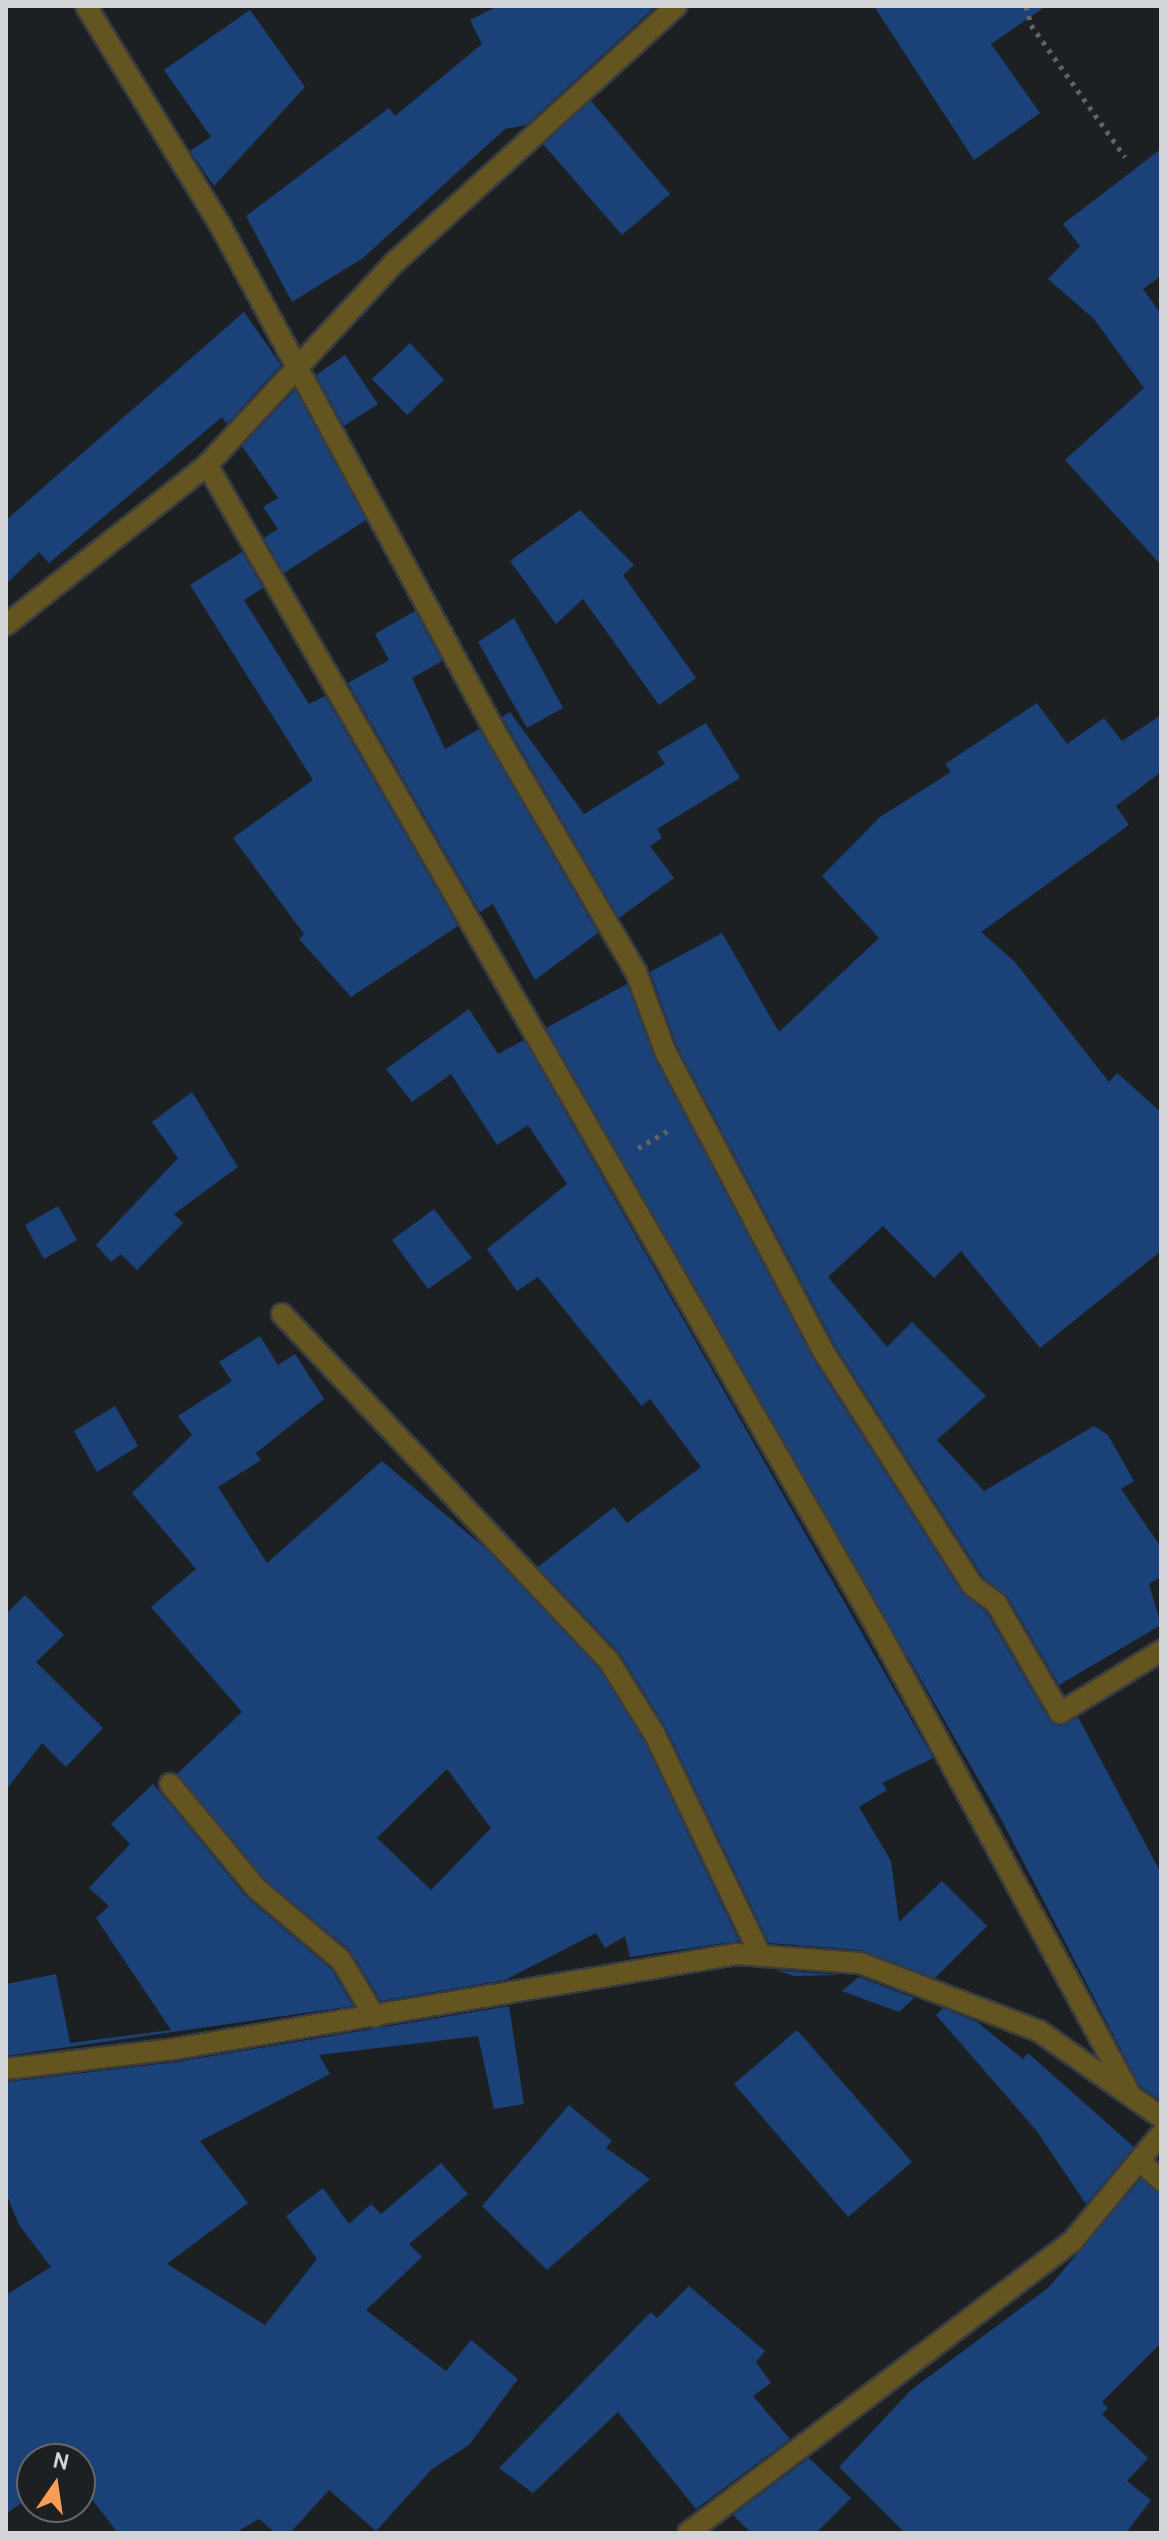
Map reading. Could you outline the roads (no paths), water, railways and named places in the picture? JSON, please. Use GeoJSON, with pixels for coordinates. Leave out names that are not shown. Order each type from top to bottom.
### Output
{"type":"FeatureCollection","features":[{"type":"Feature","properties":{"kind":"street"},"geometry":{"type":"LineString","coordinates":[[86,6],[298,365],[497,735],[636,972],[699,1114],[825,1354],[973,1586],[996,1603],[1060,1713],[1161,1651]]}},
{"type":"Feature","properties":{"kind":"street"},"geometry":{"type":"LineString","coordinates":[[6,625],[207,465],[394,263],[676,6]]}},
{"type":"Feature","properties":{"kind":"street"},"geometry":{"type":"LineString","coordinates":[[207,465],[879,1631],[1128,2090]]}},
{"type":"Feature","properties":{"kind":"street"},"geometry":{"type":"LineString","coordinates":[[282,1314],[609,1661],[655,1735],[761,1956]]}},
{"type":"Feature","properties":{"kind":"street"},"geometry":{"type":"LineString","coordinates":[[170,1784],[257,1889],[341,1960],[375,2017]]}},
{"type":"Feature","properties":{"kind":"street"},"geometry":{"type":"LineString","coordinates":[[6,2069],[375,2017],[737,1954],[860,1963],[1039,2031],[1128,2090],[1161,2117]]}},
{"type":"Feature","properties":{"kind":"street"},"geometry":{"type":"LineString","coordinates":[[688,2533],[1072,2242],[1161,2134]]}},
{"type":"Feature","properties":{"kind":"street"},"geometry":{"type":"LineString","coordinates":[[1141,2162],[1161,2180]]}}]}
